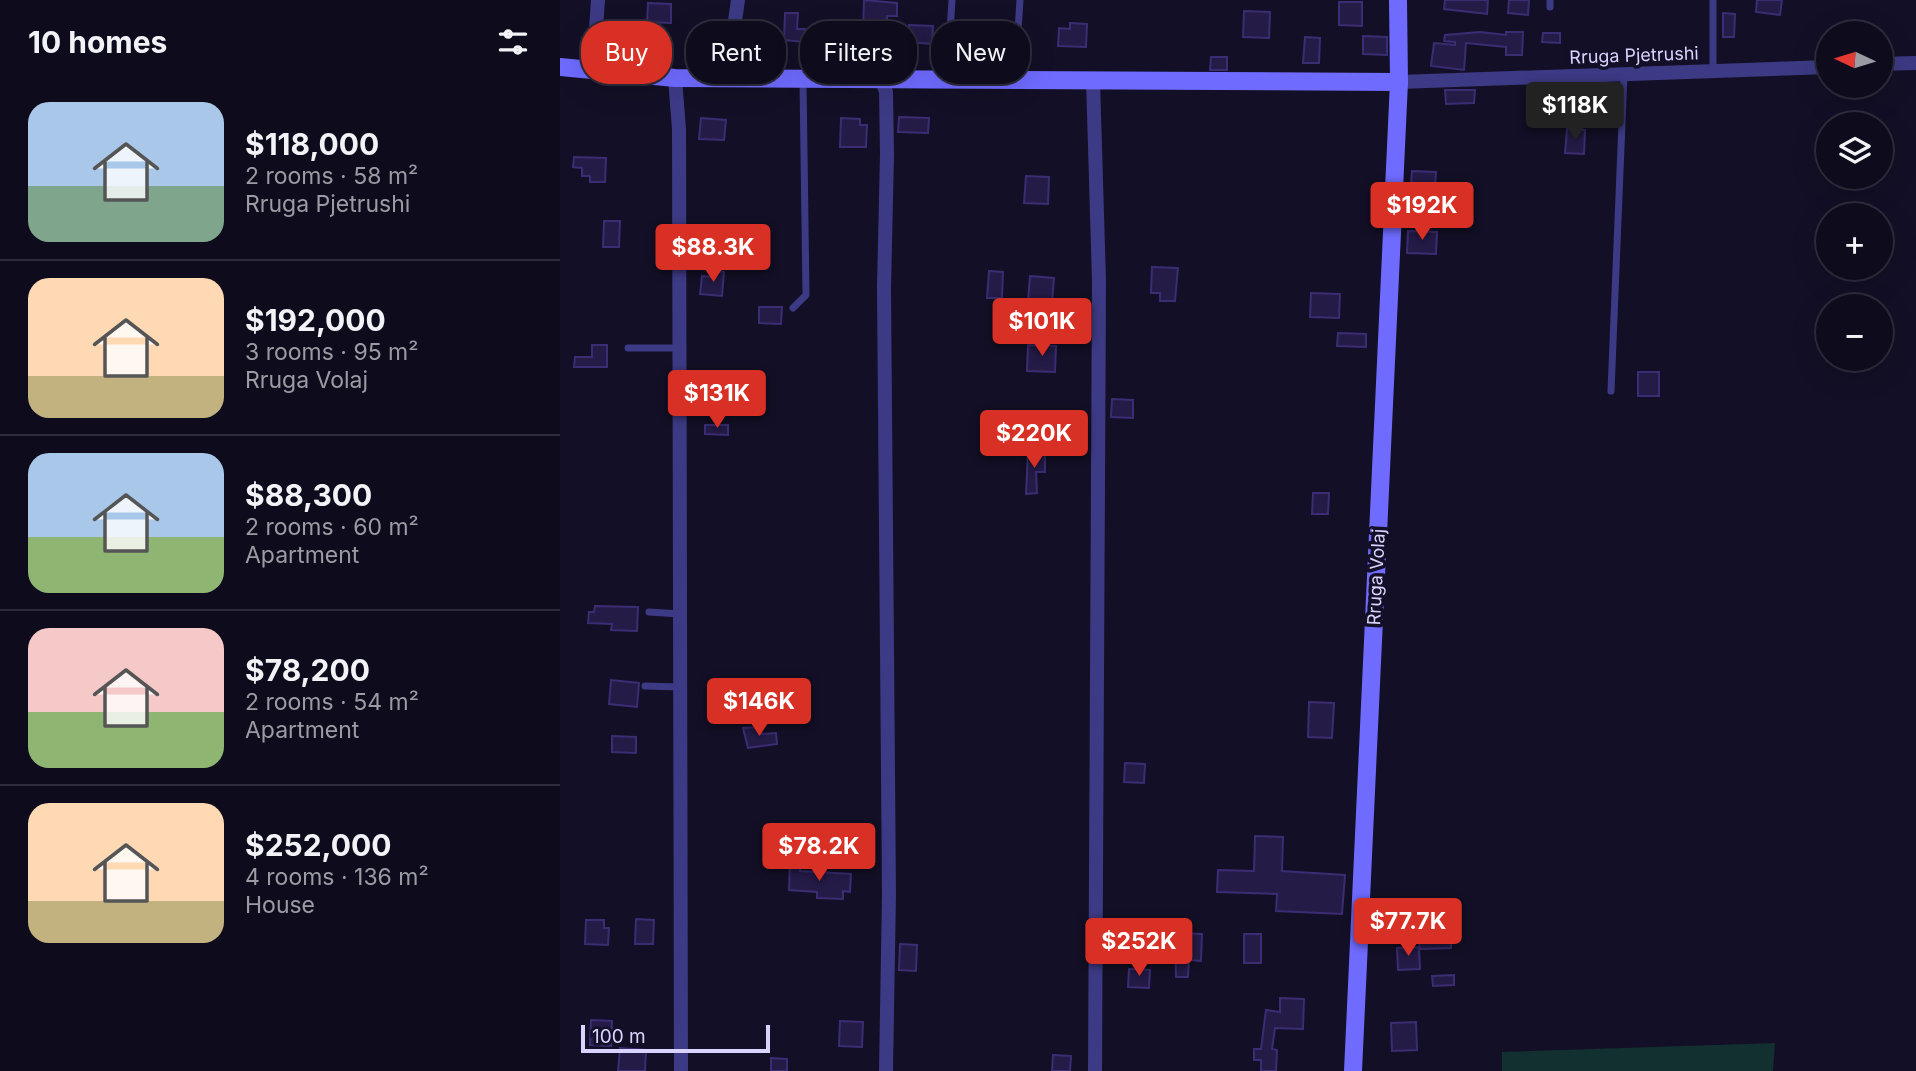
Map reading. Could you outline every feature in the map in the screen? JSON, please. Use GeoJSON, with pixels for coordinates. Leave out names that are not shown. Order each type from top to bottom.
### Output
{"type":"FeatureCollection","features":[{"type":"Feature","properties":{"kind":"street"},"geometry":{"type":"LineString","coordinates":[[597,21],[598,0]]}},
{"type":"Feature","properties":{"kind":"street"},"geometry":{"type":"LineString","coordinates":[[735,21],[738,0]]}},
{"type":"Feature","properties":{"kind":"street","name":"Rruga Volaj"},"geometry":{"type":"LineString","coordinates":[[1353,1071],[1399,82],[1398,0]]}},
{"type":"Feature","properties":{"kind":"street"},"geometry":{"type":"LineString","coordinates":[[1894,64],[1916,63]]}},
{"type":"Feature","properties":{"kind":"street"},"geometry":{"type":"LineString","coordinates":[[560,67],[581,70]]}},
{"type":"Feature","properties":{"kind":"street","name":"Rruga Pjetrushi"},"geometry":{"type":"LineString","coordinates":[[1399,82],[1816,67]]}},
{"type":"Feature","properties":{"kind":"street"},"geometry":{"type":"LineString","coordinates":[[672,78],[686,78]]}},
{"type":"Feature","properties":{"kind":"street"},"geometry":{"type":"LineString","coordinates":[[675,78],[679,130],[681,1071]]}},
{"type":"Feature","properties":{"kind":"street"},"geometry":{"type":"LineString","coordinates":[[1030,79],[1399,82]]}},
{"type":"Feature","properties":{"kind":"street"},"geometry":{"type":"LineString","coordinates":[[1093,80],[1099,281],[1095,1071]]}},
{"type":"Feature","properties":{"kind":"street"},"geometry":{"type":"LineString","coordinates":[[883,84],[886,92],[887,153],[884,288],[889,894],[886,1071]]}},
{"type":"Feature","properties":{"kind":"lane"},"geometry":{"type":"LineString","coordinates":[[951,21],[952,0]]}},
{"type":"Feature","properties":{"kind":"lane"},"geometry":{"type":"LineString","coordinates":[[1018,21],[1020,0]]}},
{"type":"Feature","properties":{"kind":"lane"},"geometry":{"type":"LineString","coordinates":[[1713,0],[1713,72]]}},
{"type":"Feature","properties":{"kind":"lane"},"geometry":{"type":"LineString","coordinates":[[1611,391],[1624,74]]}},
{"type":"Feature","properties":{"kind":"lane"},"geometry":{"type":"LineString","coordinates":[[793,308],[806,295],[803,84]]}},
{"type":"Feature","properties":{"kind":"lane"},"geometry":{"type":"LineString","coordinates":[[628,348],[679,348]]}},
{"type":"Feature","properties":{"kind":"lane"},"geometry":{"type":"LineString","coordinates":[[649,612],[681,614]]}},
{"type":"Feature","properties":{"kind":"lane"},"geometry":{"type":"LineString","coordinates":[[645,686],[682,687]]}},
{"type":"Feature","properties":{"kind":"green space"},"geometry":{"type":"Polygon","coordinates":[[[1775,1043],[1773,1071],[1502,1071],[1502,1052],[1775,1043]]]}},
{"type":"Feature","properties":{"kind":"building"},"geometry":{"type":"Polygon","coordinates":[[[864,0],[897,3],[897,16],[887,16],[887,21],[863,21],[864,0]]]}},
{"type":"Feature","properties":{"kind":"building"},"geometry":{"type":"Polygon","coordinates":[[[1445,0],[1488,0],[1487,14],[1444,9],[1445,0]]]}},
{"type":"Feature","properties":{"kind":"building"},"geometry":{"type":"Polygon","coordinates":[[[1509,0],[1529,0],[1528,15],[1508,13],[1509,0]]]}},
{"type":"Feature","properties":{"kind":"building"},"geometry":{"type":"Polygon","coordinates":[[[1757,0],[1782,0],[1780,15],[1756,12],[1757,0]]]}},
{"type":"Feature","properties":{"kind":"building"},"geometry":{"type":"Polygon","coordinates":[[[1339,2],[1362,2],[1362,26],[1339,25],[1339,2]]]}},
{"type":"Feature","properties":{"kind":"building"},"geometry":{"type":"Polygon","coordinates":[[[648,3],[671,4],[671,21],[647,21],[648,3]]]}},
{"type":"Feature","properties":{"kind":"building"},"geometry":{"type":"Polygon","coordinates":[[[1244,11],[1270,12],[1269,38],[1243,37],[1244,11]]]}},
{"type":"Feature","properties":{"kind":"building"},"geometry":{"type":"Polygon","coordinates":[[[785,13],[798,13],[797,29],[800,29],[800,42],[786,40],[785,13]]]}},
{"type":"Feature","properties":{"kind":"building"},"geometry":{"type":"Polygon","coordinates":[[[1723,13],[1735,14],[1734,37],[1723,37],[1723,13]]]}},
{"type":"Feature","properties":{"kind":"building"},"geometry":{"type":"Polygon","coordinates":[[[1070,23],[1087,24],[1086,47],[1058,46],[1059,28],[1070,29],[1070,23]]]}},
{"type":"Feature","properties":{"kind":"building"},"geometry":{"type":"Polygon","coordinates":[[[917,25],[931,26],[931,44],[917,43],[917,25]]]}},
{"type":"Feature","properties":{"kind":"building"},"geometry":{"type":"Polygon","coordinates":[[[1480,32],[1506,35],[1506,32],[1523,32],[1522,55],[1506,55],[1506,47],[1466,43],[1464,70],[1431,66],[1434,43],[1455,45],[1455,42],[1444,41],[1445,35],[1480,32]]]}},
{"type":"Feature","properties":{"kind":"building"},"geometry":{"type":"Polygon","coordinates":[[[1543,33],[1560,33],[1560,43],[1542,42],[1543,33]]]}},
{"type":"Feature","properties":{"kind":"building"},"geometry":{"type":"Polygon","coordinates":[[[1363,36],[1387,37],[1387,55],[1363,54],[1363,36]]]}},
{"type":"Feature","properties":{"kind":"building"},"geometry":{"type":"Polygon","coordinates":[[[1305,37],[1320,38],[1319,63],[1303,63],[1305,37]]]}},
{"type":"Feature","properties":{"kind":"building"},"geometry":{"type":"Polygon","coordinates":[[[1211,57],[1227,57],[1227,70],[1210,70],[1211,57]]]}},
{"type":"Feature","properties":{"kind":"building"},"geometry":{"type":"Polygon","coordinates":[[[1445,90],[1475,90],[1474,103],[1446,104],[1445,90]]]}},
{"type":"Feature","properties":{"kind":"building"},"geometry":{"type":"Polygon","coordinates":[[[899,117],[929,118],[928,133],[898,132],[899,117]]]}},
{"type":"Feature","properties":{"kind":"building"},"geometry":{"type":"Polygon","coordinates":[[[701,118],[726,120],[724,140],[699,139],[701,118]]]}},
{"type":"Feature","properties":{"kind":"building"},"geometry":{"type":"Polygon","coordinates":[[[841,118],[860,119],[860,125],[867,125],[866,147],[840,147],[841,118]]]}},
{"type":"Feature","properties":{"kind":"building"},"geometry":{"type":"Polygon","coordinates":[[[1567,129],[1585,130],[1584,154],[1565,153],[1567,129]]]}},
{"type":"Feature","properties":{"kind":"building"},"geometry":{"type":"Polygon","coordinates":[[[574,157],[606,158],[605,182],[590,182],[590,176],[582,176],[582,168],[573,167],[574,157]]]}},
{"type":"Feature","properties":{"kind":"building"},"geometry":{"type":"Polygon","coordinates":[[[1412,171],[1436,172],[1434,200],[1410,198],[1412,171]]]}},
{"type":"Feature","properties":{"kind":"building"},"geometry":{"type":"Polygon","coordinates":[[[1026,176],[1049,177],[1048,204],[1024,203],[1026,176]]]}},
{"type":"Feature","properties":{"kind":"building"},"geometry":{"type":"Polygon","coordinates":[[[604,221],[620,221],[619,247],[603,247],[604,221]]]}},
{"type":"Feature","properties":{"kind":"building"},"geometry":{"type":"Polygon","coordinates":[[[1408,231],[1437,232],[1436,254],[1407,253],[1408,231]]]}},
{"type":"Feature","properties":{"kind":"building"},"geometry":{"type":"Polygon","coordinates":[[[1152,267],[1178,268],[1175,301],[1160,301],[1160,293],[1151,293],[1152,267]]]}},
{"type":"Feature","properties":{"kind":"building"},"geometry":{"type":"Polygon","coordinates":[[[713,270],[724,272],[722,296],[700,294],[702,276],[712,277],[713,270]]]}},
{"type":"Feature","properties":{"kind":"building"},"geometry":{"type":"Polygon","coordinates":[[[989,271],[1003,272],[1002,298],[987,298],[989,271]]]}},
{"type":"Feature","properties":{"kind":"building"},"geometry":{"type":"Polygon","coordinates":[[[1030,276],[1054,278],[1052,303],[1028,301],[1030,276]]]}},
{"type":"Feature","properties":{"kind":"building"},"geometry":{"type":"Polygon","coordinates":[[[1311,293],[1340,294],[1339,318],[1310,317],[1311,293]]]}},
{"type":"Feature","properties":{"kind":"building"},"geometry":{"type":"Polygon","coordinates":[[[759,307],[782,307],[781,324],[759,323],[759,307]]]}},
{"type":"Feature","properties":{"kind":"building"},"geometry":{"type":"Polygon","coordinates":[[[1338,333],[1366,334],[1366,347],[1337,346],[1338,333]]]}},
{"type":"Feature","properties":{"kind":"building"},"geometry":{"type":"Polygon","coordinates":[[[592,345],[607,345],[607,367],[574,367],[575,357],[592,357],[592,345]]]}},
{"type":"Feature","properties":{"kind":"building"},"geometry":{"type":"Polygon","coordinates":[[[1028,345],[1056,346],[1055,372],[1027,371],[1028,345]]]}},
{"type":"Feature","properties":{"kind":"building"},"geometry":{"type":"Polygon","coordinates":[[[1638,372],[1659,372],[1659,396],[1638,396],[1638,372]]]}},
{"type":"Feature","properties":{"kind":"building"},"geometry":{"type":"Polygon","coordinates":[[[714,381],[734,383],[732,394],[712,392],[714,381]]]}},
{"type":"Feature","properties":{"kind":"building"},"geometry":{"type":"Polygon","coordinates":[[[1112,399],[1133,400],[1133,418],[1111,417],[1112,399]]]}},
{"type":"Feature","properties":{"kind":"building"},"geometry":{"type":"Polygon","coordinates":[[[705,425],[728,425],[728,435],[705,434],[705,425]]]}},
{"type":"Feature","properties":{"kind":"building"},"geometry":{"type":"Polygon","coordinates":[[[1028,452],[1045,453],[1045,472],[1036,472],[1037,493],[1026,494],[1028,452]]]}},
{"type":"Feature","properties":{"kind":"building"},"geometry":{"type":"Polygon","coordinates":[[[1313,493],[1329,493],[1328,514],[1312,514],[1313,493]]]}},
{"type":"Feature","properties":{"kind":"building"},"geometry":{"type":"Polygon","coordinates":[[[595,606],[638,607],[637,631],[611,630],[612,624],[588,623],[589,612],[594,612],[595,606]]]}},
{"type":"Feature","properties":{"kind":"building"},"geometry":{"type":"Polygon","coordinates":[[[611,680],[639,683],[637,707],[609,704],[611,680]]]}},
{"type":"Feature","properties":{"kind":"building"},"geometry":{"type":"Polygon","coordinates":[[[1309,702],[1334,703],[1332,738],[1308,737],[1309,702]]]}},
{"type":"Feature","properties":{"kind":"building"},"geometry":{"type":"Polygon","coordinates":[[[760,727],[761,734],[776,733],[777,744],[748,748],[743,728],[760,727]]]}},
{"type":"Feature","properties":{"kind":"building"},"geometry":{"type":"Polygon","coordinates":[[[612,736],[636,737],[636,753],[612,752],[612,736]]]}},
{"type":"Feature","properties":{"kind":"building"},"geometry":{"type":"Polygon","coordinates":[[[1125,763],[1145,764],[1144,783],[1124,782],[1125,763]]]}},
{"type":"Feature","properties":{"kind":"building"},"geometry":{"type":"Polygon","coordinates":[[[1255,836],[1283,837],[1282,871],[1345,875],[1342,914],[1276,911],[1277,894],[1217,892],[1218,870],[1254,871],[1255,836]]]}},
{"type":"Feature","properties":{"kind":"building"},"geometry":{"type":"Polygon","coordinates":[[[790,863],[800,864],[800,871],[851,874],[850,892],[843,891],[843,899],[817,898],[817,892],[789,890],[790,863]]]}},
{"type":"Feature","properties":{"kind":"building"},"geometry":{"type":"Polygon","coordinates":[[[636,919],[654,920],[653,944],[635,944],[636,919]]]}},
{"type":"Feature","properties":{"kind":"building"},"geometry":{"type":"Polygon","coordinates":[[[586,920],[604,920],[604,928],[609,928],[608,945],[585,944],[586,920]]]}},
{"type":"Feature","properties":{"kind":"building"},"geometry":{"type":"Polygon","coordinates":[[[1175,933],[1202,934],[1201,961],[1189,960],[1188,977],[1176,977],[1175,933]]]}},
{"type":"Feature","properties":{"kind":"building"},"geometry":{"type":"Polygon","coordinates":[[[1244,934],[1261,934],[1261,963],[1244,963],[1244,934]]]}},
{"type":"Feature","properties":{"kind":"building"},"geometry":{"type":"Polygon","coordinates":[[[1451,939],[1451,948],[1420,949],[1419,940],[1451,939]]]}},
{"type":"Feature","properties":{"kind":"building"},"geometry":{"type":"Polygon","coordinates":[[[900,944],[917,945],[916,971],[899,970],[900,944]]]}},
{"type":"Feature","properties":{"kind":"building"},"geometry":{"type":"Polygon","coordinates":[[[1419,947],[1420,969],[1398,970],[1397,948],[1419,947]]]}},
{"type":"Feature","properties":{"kind":"building"},"geometry":{"type":"Polygon","coordinates":[[[1129,969],[1150,970],[1149,988],[1128,987],[1129,969]]]}},
{"type":"Feature","properties":{"kind":"building"},"geometry":{"type":"Polygon","coordinates":[[[1454,975],[1454,985],[1433,986],[1432,976],[1454,975]]]}},
{"type":"Feature","properties":{"kind":"building"},"geometry":{"type":"Polygon","coordinates":[[[1280,998],[1304,999],[1303,1029],[1275,1028],[1272,1049],[1277,1050],[1276,1071],[1261,1071],[1261,1060],[1254,1060],[1254,1049],[1261,1049],[1266,1010],[1280,1012],[1280,998]]]}},
{"type":"Feature","properties":{"kind":"building"},"geometry":{"type":"Polygon","coordinates":[[[591,1020],[612,1021],[611,1046],[590,1045],[591,1020]]]}},
{"type":"Feature","properties":{"kind":"building"},"geometry":{"type":"Polygon","coordinates":[[[840,1021],[863,1022],[862,1047],[839,1046],[840,1021]]]}},
{"type":"Feature","properties":{"kind":"building"},"geometry":{"type":"Polygon","coordinates":[[[1416,1022],[1417,1050],[1392,1051],[1391,1023],[1416,1022]]]}},
{"type":"Feature","properties":{"kind":"building"},"geometry":{"type":"Polygon","coordinates":[[[620,1048],[646,1050],[645,1071],[618,1071],[620,1048]]]}},
{"type":"Feature","properties":{"kind":"building"},"geometry":{"type":"Polygon","coordinates":[[[1053,1055],[1071,1056],[1070,1071],[1052,1071],[1053,1055]]]}},
{"type":"Feature","properties":{"kind":"building"},"geometry":{"type":"Polygon","coordinates":[[[771,1058],[787,1059],[787,1071],[771,1071],[771,1058]]]}}]}
